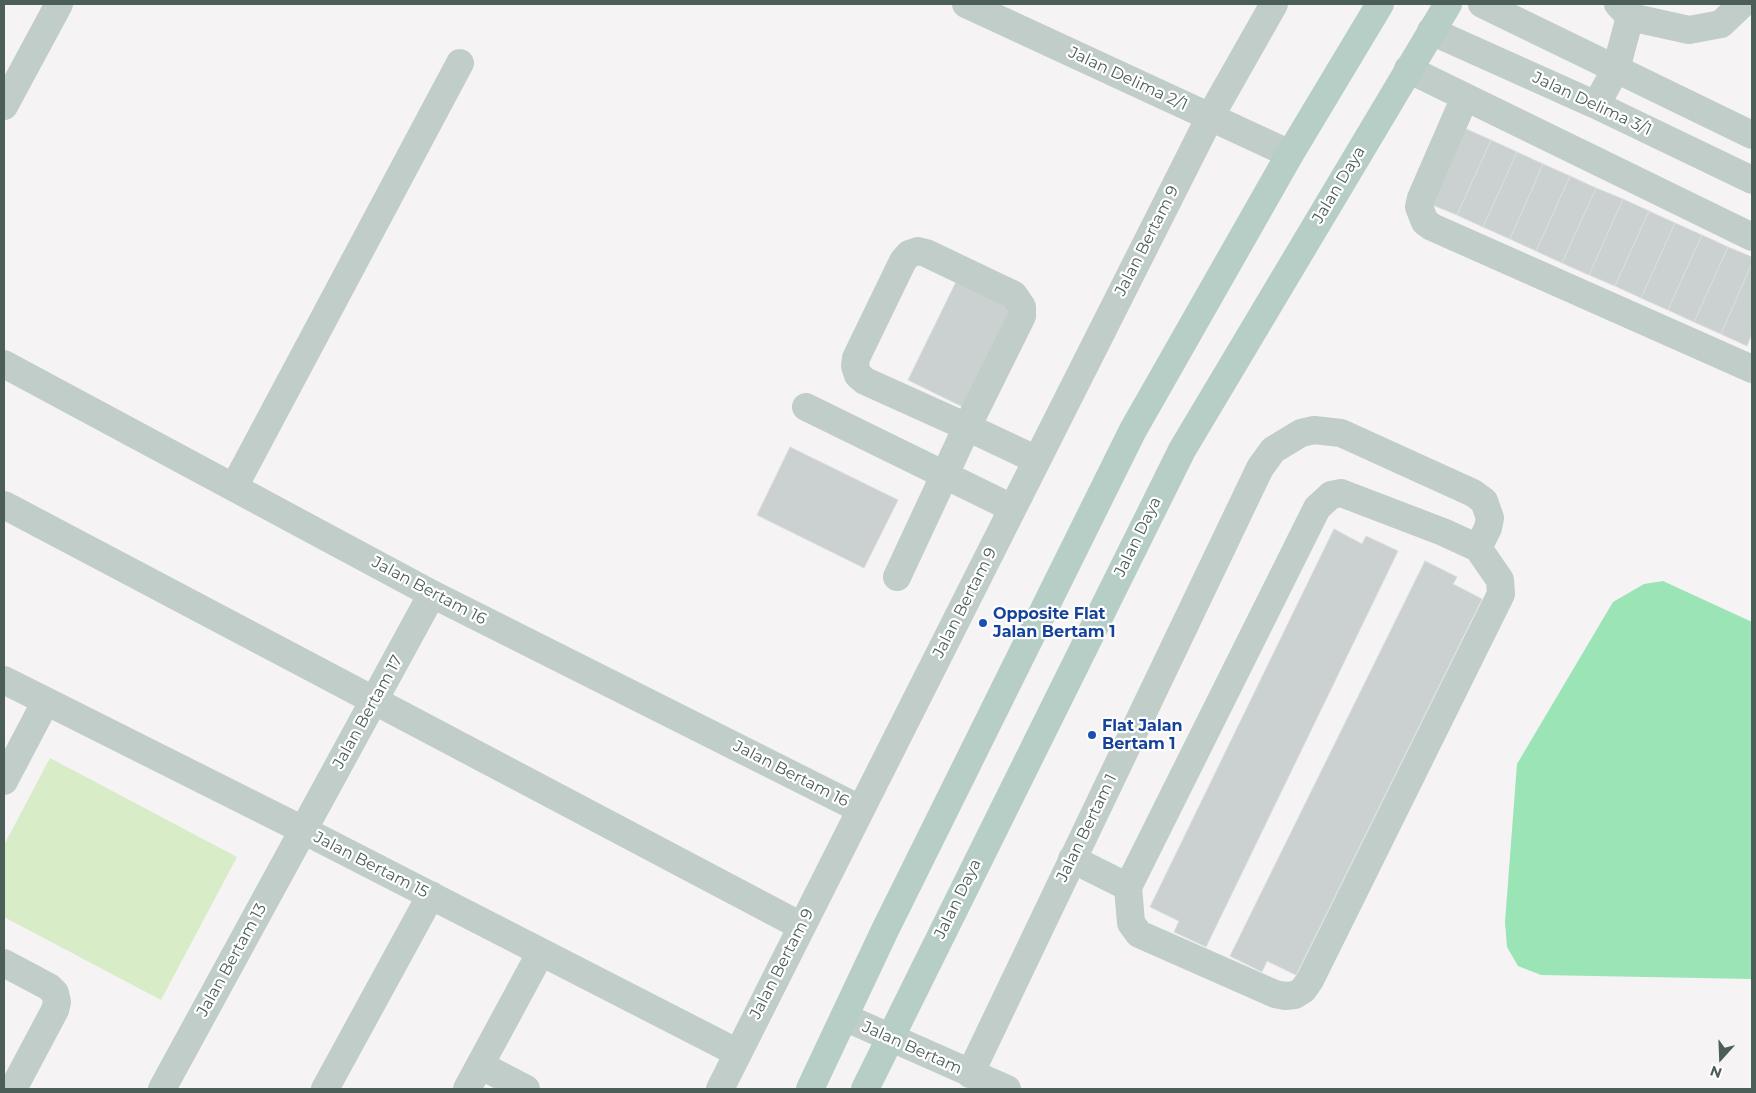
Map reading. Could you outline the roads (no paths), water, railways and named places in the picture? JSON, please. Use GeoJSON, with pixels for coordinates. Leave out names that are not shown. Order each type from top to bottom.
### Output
{"type":"FeatureCollection","features":[{"type":"Feature","properties":{"kind":"main road"},"geometry":{"type":"LineString","coordinates":[[810,1089],[893,913],[1133,430],[1290,154],[1380,4]]}},
{"type":"Feature","properties":{"kind":"main road","name":"Jalan Daya"},"geometry":{"type":"LineString","coordinates":[[865,1089],[1182,450],[1448,4]]}},
{"type":"Feature","properties":{"kind":"street"},"geometry":{"type":"LineString","coordinates":[[4,106],[59,4]]}},
{"type":"Feature","properties":{"kind":"street","name":"Jalan Delima 2/1"},"geometry":{"type":"LineString","coordinates":[[966,4],[994,10],[1210,117],[1290,154]]}},
{"type":"Feature","properties":{"kind":"street","name":"Jalan Bertam 9"},"geometry":{"type":"LineString","coordinates":[[720,1089],[1210,117],[1274,4]]}},
{"type":"Feature","properties":{"kind":"street"},"geometry":{"type":"LineString","coordinates":[[1482,4],[1752,135]]}},
{"type":"Feature","properties":{"kind":"street"},"geometry":{"type":"LineString","coordinates":[[1596,105],[1616,69],[1624,10],[1689,30],[1721,24],[1742,4]]}},
{"type":"Feature","properties":{"kind":"street","name":"Jalan Delima 3/1"},"geometry":{"type":"LineString","coordinates":[[1431,31],[1596,105],[1752,180]]}},
{"type":"Feature","properties":{"kind":"street"},"geometry":{"type":"LineString","coordinates":[[234,487],[460,63]]}},
{"type":"Feature","properties":{"kind":"street"},"geometry":{"type":"LineString","coordinates":[[1408,70],[1752,237]]}},
{"type":"Feature","properties":{"kind":"street"},"geometry":{"type":"LineString","coordinates":[[1465,97],[1421,198],[1419,207],[1425,222],[1432,227],[1752,369]]}},
{"type":"Feature","properties":{"kind":"street"},"geometry":{"type":"LineString","coordinates":[[897,577],[967,427],[1022,316],[1022,307],[1014,295],[918,251],[909,254],[903,261],[856,358],[855,366],[858,375],[865,381],[967,427],[1037,460]]}},
{"type":"Feature","properties":{"kind":"street","name":"Jalan Bertam 16"},"geometry":{"type":"LineString","coordinates":[[4,364],[432,594],[860,809]]}},
{"type":"Feature","properties":{"kind":"street"},"geometry":{"type":"LineString","coordinates":[[806,406],[1012,508]]}},
{"type":"Feature","properties":{"kind":"street","name":"Jalan Bertam 1"},"geometry":{"type":"LineString","coordinates":[[970,1074],[1256,476],[1272,450],[1301,433],[1314,430],[1341,433],[1473,492],[1484,501],[1490,518],[1478,548]]}},
{"type":"Feature","properties":{"kind":"street"},"geometry":{"type":"LineString","coordinates":[[1331,495],[1350,495],[1478,548],[1500,580],[1502,587],[1499,600],[1310,980],[1303,990],[1295,995],[1276,994],[1145,938],[1134,929],[1131,923],[1128,887],[1317,508],[1323,500],[1331,495]]}},
{"type":"Feature","properties":{"kind":"street"},"geometry":{"type":"LineString","coordinates":[[4,505],[801,926]]}},
{"type":"Feature","properties":{"kind":"street","name":"Jalan Bertam 17"},"geometry":{"type":"LineString","coordinates":[[303,830],[432,594]]}},
{"type":"Feature","properties":{"kind":"street","name":"Jalan Bertam 15"},"geometry":{"type":"LineString","coordinates":[[4,680],[46,703],[431,895],[738,1053]]}},
{"type":"Feature","properties":{"kind":"street"},"geometry":{"type":"LineString","coordinates":[[6,768],[46,703]]}},
{"type":"Feature","properties":{"kind":"street","name":"Jalan Bertam 13"},"geometry":{"type":"LineString","coordinates":[[162,1089],[303,830]]}},
{"type":"Feature","properties":{"kind":"street"},"geometry":{"type":"LineString","coordinates":[[1072,859],[1128,887]]}},
{"type":"Feature","properties":{"kind":"street"},"geometry":{"type":"LineString","coordinates":[[325,1089],[431,895]]}},
{"type":"Feature","properties":{"kind":"street"},"geometry":{"type":"LineString","coordinates":[[467,1089],[541,952]]}},
{"type":"Feature","properties":{"kind":"street"},"geometry":{"type":"LineString","coordinates":[[4,963],[48,987],[55,993],[57,1002],[55,1010],[13,1089]]}},
{"type":"Feature","properties":{"kind":"street","name":"Jalan Bertam"},"geometry":{"type":"LineString","coordinates":[[844,1017],[1007,1089]]}},
{"type":"Feature","properties":{"kind":"street"},"geometry":{"type":"LineString","coordinates":[[480,1065],[526,1089]]}},
{"type":"Feature","properties":{"kind":"place","name":"Opposite Flat Jalan Bertam 1"},"geometry":{"type":"Point","coordinates":[983,623]}},
{"type":"Feature","properties":{"kind":"place","name":"Flat Jalan Bertam 1"},"geometry":{"type":"Point","coordinates":[1092,735]}}]}
